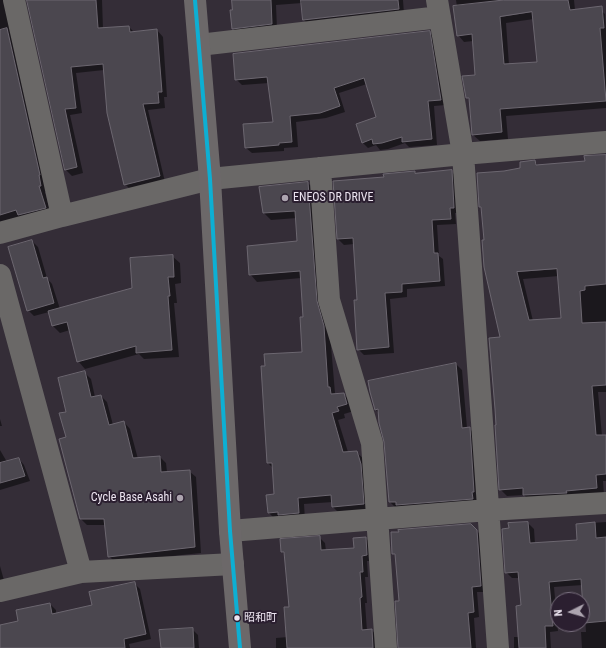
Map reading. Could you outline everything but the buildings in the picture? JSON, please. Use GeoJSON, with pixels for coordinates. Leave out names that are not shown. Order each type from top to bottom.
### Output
{"type":"FeatureCollection","features":[{"type":"Feature","properties":{"kind":"main road"},"geometry":{"type":"LineString","coordinates":[[196,0],[210,179],[230,531],[240,648]]}},
{"type":"Feature","properties":{"kind":"street"},"geometry":{"type":"LineString","coordinates":[[14,0],[62,216]]}},
{"type":"Feature","properties":{"kind":"street"},"geometry":{"type":"LineString","coordinates":[[199,44],[439,9],[463,154],[498,648]]}},
{"type":"Feature","properties":{"kind":"street"},"geometry":{"type":"LineString","coordinates":[[0,233],[210,179],[463,154],[606,142]]}},
{"type":"Feature","properties":{"kind":"street"},"geometry":{"type":"LineString","coordinates":[[320,168],[329,300],[372,443],[386,648]]}},
{"type":"Feature","properties":{"kind":"street"},"geometry":{"type":"LineString","coordinates":[[0,275],[81,572]]}},
{"type":"Feature","properties":{"kind":"street"},"geometry":{"type":"LineString","coordinates":[[230,531],[488,510],[606,503]]}},
{"type":"Feature","properties":{"kind":"street"},"geometry":{"type":"LineString","coordinates":[[0,591],[81,572],[233,564]]}},
{"type":"Feature","properties":{"kind":"transit line"},"geometry":{"type":"LineString","coordinates":[[195,0],[210,179],[230,531],[240,648]]}},
{"type":"Feature","properties":{"kind":"place","name":"ENEOS DR DRIVE"},"geometry":{"type":"Point","coordinates":[285,198]}},
{"type":"Feature","properties":{"kind":"place","name":"Cycle Base Asahi"},"geometry":{"type":"Point","coordinates":[180,498]}},
{"type":"Feature","properties":{"kind":"place","name":"昭和町"},"geometry":{"type":"Point","coordinates":[237,618]}}]}
